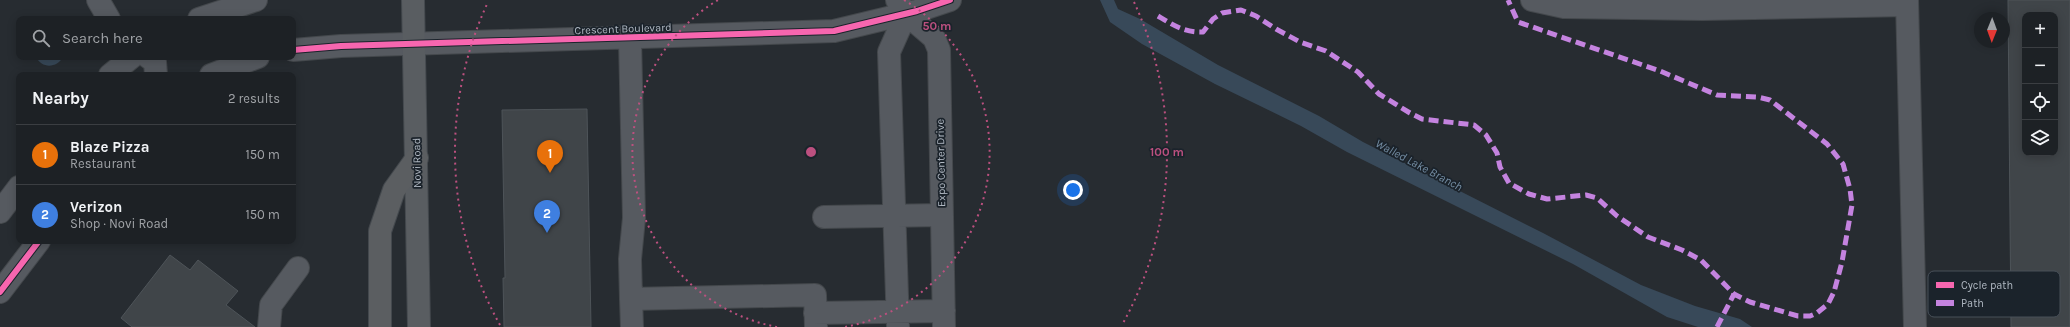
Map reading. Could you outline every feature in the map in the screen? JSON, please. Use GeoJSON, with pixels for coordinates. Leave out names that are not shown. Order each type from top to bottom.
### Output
{"type":"FeatureCollection","features":[{"type":"Feature","properties":{"kind":"highway"},"geometry":{"type":"LineString","coordinates":[[380,327],[380,231],[394,190],[417,158]]}},
{"type":"Feature","properties":{"kind":"main road","name":"Novi Road"},"geometry":{"type":"LineString","coordinates":[[413,0],[419,327]]}},
{"type":"Feature","properties":{"kind":"street"},"geometry":{"type":"LineString","coordinates":[[98,0],[108,16]]}},
{"type":"Feature","properties":{"kind":"street"},"geometry":{"type":"LineString","coordinates":[[208,16],[256,0]]}},
{"type":"Feature","properties":{"kind":"street","name":"Crescent Boulevard"},"geometry":{"type":"LineString","coordinates":[[296,50],[415,44],[834,31],[901,7],[950,0]]}},
{"type":"Feature","properties":{"kind":"street"},"geometry":{"type":"LineString","coordinates":[[1532,0],[1564,6],[1702,9],[1907,2],[1915,327]]}},
{"type":"Feature","properties":{"kind":"street"},"geometry":{"type":"LineString","coordinates":[[898,319],[889,52],[901,7]]}},
{"type":"Feature","properties":{"kind":"street","name":"Expo Center Drive"},"geometry":{"type":"LineString","coordinates":[[901,7],[934,38],[939,50],[944,319]]}},
{"type":"Feature","properties":{"kind":"street"},"geometry":{"type":"LineString","coordinates":[[630,38],[634,218],[630,260],[632,327]]}},
{"type":"Feature","properties":{"kind":"street"},"geometry":{"type":"LineString","coordinates":[[114,72],[128,60]]}},
{"type":"Feature","properties":{"kind":"street"},"geometry":{"type":"LineString","coordinates":[[152,60],[155,62],[156,72]]}},
{"type":"Feature","properties":{"kind":"street"},"geometry":{"type":"LineString","coordinates":[[219,72],[250,60]]}},
{"type":"Feature","properties":{"kind":"street"},"geometry":{"type":"LineString","coordinates":[[0,212],[16,191]]}},
{"type":"Feature","properties":{"kind":"street"},"geometry":{"type":"LineString","coordinates":[[824,217],[941,215]]}},
{"type":"Feature","properties":{"kind":"street"},"geometry":{"type":"LineString","coordinates":[[0,292],[37,244]]}},
{"type":"Feature","properties":{"kind":"street"},"geometry":{"type":"LineString","coordinates":[[269,327],[271,305],[298,268]]}},
{"type":"Feature","properties":{"kind":"street"},"geometry":{"type":"LineString","coordinates":[[631,299],[815,295],[816,320],[944,319]]}},
{"type":"Feature","properties":{"kind":"water"},"geometry":{"type":"Polygon","coordinates":[[[1100,0],[1114,0],[1118,9],[1140,19],[1218,65],[1319,116],[1363,142],[1543,233],[1641,285],[1695,306],[1740,319],[1752,327],[1698,327],[1667,317],[1573,264],[1347,152],[1301,126],[1215,84],[1142,44],[1110,22],[1100,0]]]}},
{"type":"Feature","properties":{"kind":"water"},"geometry":{"type":"Polygon","coordinates":[[[38,60],[61,60],[50,66],[42,64],[38,60]]]}},
{"type":"Feature","properties":{"kind":"building"},"geometry":{"type":"Polygon","coordinates":[[[2008,0],[2070,0],[2070,327],[2011,327],[2011,317],[2060,317],[2060,271],[2010,271],[2008,48],[2010,48],[2010,12],[2008,12],[2008,0]]]}},
{"type":"Feature","properties":{"kind":"building"},"geometry":{"type":"Polygon","coordinates":[[[587,109],[591,327],[504,327],[503,278],[505,278],[502,110],[587,109]]]}},
{"type":"Feature","properties":{"kind":"building"},"geometry":{"type":"Polygon","coordinates":[[[170,255],[190,270],[198,260],[238,291],[226,305],[255,327],[132,327],[121,318],[170,255]]]}},
{"type":"Feature","properties":{"kind":"marked path"},"geometry":{"type":"LineString","coordinates":[[1158,16],[1185,30],[1197,32],[1203,32],[1213,19],[1222,13],[1241,10],[1256,16],[1300,42],[1326,51],[1358,72],[1379,94],[1410,113],[1422,119],[1474,125],[1486,135],[1497,153],[1500,167],[1509,183],[1529,194],[1547,199],[1586,195],[1597,198],[1617,216],[1648,237],[1682,250],[1701,260],[1734,294],[1750,302],[1798,316],[1810,316],[1817,313],[1828,304],[1834,292],[1842,262],[1852,205],[1850,189],[1843,164],[1827,144],[1770,100],[1758,97],[1717,95],[1660,71],[1518,22],[1508,0]]}},
{"type":"Feature","properties":{"kind":"marked path"},"geometry":{"type":"LineString","coordinates":[[1717,327],[1734,294]]}},
{"type":"Feature","properties":{"kind":"cycle path"},"geometry":{"type":"LineString","coordinates":[[296,50],[341,46],[834,31],[917,11],[950,0]]}},
{"type":"Feature","properties":{"kind":"cycle path"},"geometry":{"type":"LineString","coordinates":[[0,292],[37,244]]}},
{"type":"Feature","properties":{"kind":"place","name":"Blaze Pizza"},"geometry":{"type":"Point","coordinates":[550,173]}},
{"type":"Feature","properties":{"kind":"place","name":"Verizon"},"geometry":{"type":"Point","coordinates":[547,233]}},
{"type":"Feature","properties":{"kind":"water label","name":"Walled Lake Branch"},"geometry":{"type":"Point","coordinates":[1419,165]}}]}
